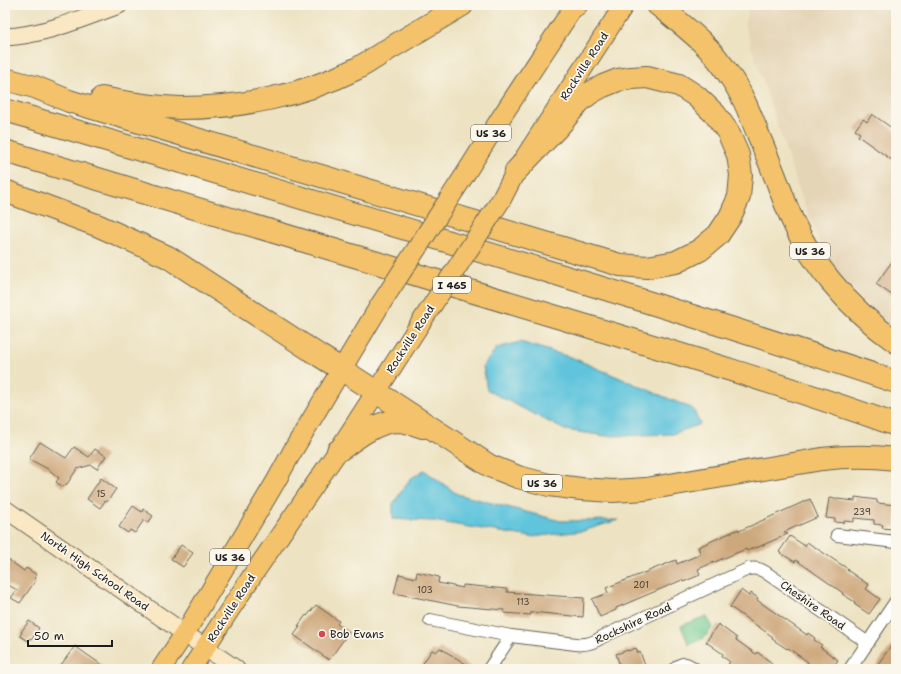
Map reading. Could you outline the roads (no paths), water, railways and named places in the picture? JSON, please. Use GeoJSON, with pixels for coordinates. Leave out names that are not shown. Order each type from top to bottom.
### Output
{"type":"FeatureCollection","features":[{"type":"Feature","properties":{"kind":"highway"},"geometry":{"type":"LineString","coordinates":[[5,79],[35,87],[140,105],[179,108],[250,102],[319,85],[356,69],[462,5]]}},
{"type":"Feature","properties":{"kind":"highway","name":"US 36"},"geometry":{"type":"LineString","coordinates":[[658,5],[686,27],[716,57],[742,95],[778,181],[786,206],[807,247],[820,267],[836,288],[861,313],[882,332],[896,342]]}},
{"type":"Feature","properties":{"kind":"highway"},"geometry":{"type":"LineString","coordinates":[[672,5],[686,27]]}},
{"type":"Feature","properties":{"kind":"highway"},"geometry":{"type":"LineString","coordinates":[[35,87],[69,101],[620,265],[647,267],[676,262],[700,250],[718,235],[730,217],[739,197],[741,175],[738,155],[728,132],[715,114],[696,96],[678,85],[647,77],[618,80],[590,93],[579,102],[558,127],[516,171]]}},
{"type":"Feature","properties":{"kind":"highway"},"geometry":{"type":"LineString","coordinates":[[5,110],[722,324],[896,382]]}},
{"type":"Feature","properties":{"kind":"highway","name":"I 465"},"geometry":{"type":"LineString","coordinates":[[5,152],[424,276],[706,362],[896,425]]}},
{"type":"Feature","properties":{"kind":"highway"},"geometry":{"type":"LineString","coordinates":[[5,191],[100,226],[168,257],[434,429]]}},
{"type":"Feature","properties":{"kind":"highway","name":"US 36"},"geometry":{"type":"LineString","coordinates":[[338,451],[372,428],[394,421],[404,422],[434,429],[490,466],[518,477],[549,485],[613,491],[646,489],[845,456],[896,459]]}},
{"type":"Feature","properties":{"kind":"main road","name":"US 36"},"geometry":{"type":"LineString","coordinates":[[161,669],[185,633],[380,305],[575,5]]}},
{"type":"Feature","properties":{"kind":"main road","name":"Rockville Road"},"geometry":{"type":"LineString","coordinates":[[191,669],[254,572],[338,451],[501,200],[516,171],[624,5]]}},
{"type":"Feature","properties":{"kind":"street"},"geometry":{"type":"LineString","coordinates":[[5,37],[30,34],[59,27],[119,5]]}},
{"type":"Feature","properties":{"kind":"street","name":"North High School Road"},"geometry":{"type":"LineString","coordinates":[[5,509],[236,669]]}},
{"type":"Feature","properties":{"kind":"street"},"geometry":{"type":"LineString","coordinates":[[837,535],[896,542]]}},
{"type":"Feature","properties":{"kind":"street","name":"Rockshire Road"},"geometry":{"type":"LineString","coordinates":[[430,620],[511,636],[576,644],[591,643],[748,569],[758,569]]}},
{"type":"Feature","properties":{"kind":"street","name":"Cheshire Road"},"geometry":{"type":"LineString","coordinates":[[758,569],[765,572],[868,643]]}},
{"type":"Feature","properties":{"kind":"street"},"geometry":{"type":"LineString","coordinates":[[850,669],[896,601]]}},
{"type":"Feature","properties":{"kind":"street"},"geometry":{"type":"LineString","coordinates":[[488,669],[511,636]]}},
{"type":"Feature","properties":{"kind":"street"},"geometry":{"type":"LineString","coordinates":[[674,669],[680,664],[686,663],[695,669]]}},
{"type":"Feature","properties":{"kind":"water"},"geometry":{"type":"Polygon","coordinates":[[[520,342],[573,358],[693,409],[700,424],[673,434],[606,436],[565,430],[487,390],[483,366],[497,348],[520,342]]]}},
{"type":"Feature","properties":{"kind":"water"},"geometry":{"type":"Polygon","coordinates":[[[424,470],[457,494],[561,521],[618,520],[583,531],[531,537],[433,521],[393,519],[393,504],[410,479],[424,470]]]}},
{"type":"Feature","properties":{"kind":"place","name":"Bob Evans"},"geometry":{"type":"Point","coordinates":[322,634]}}]}
